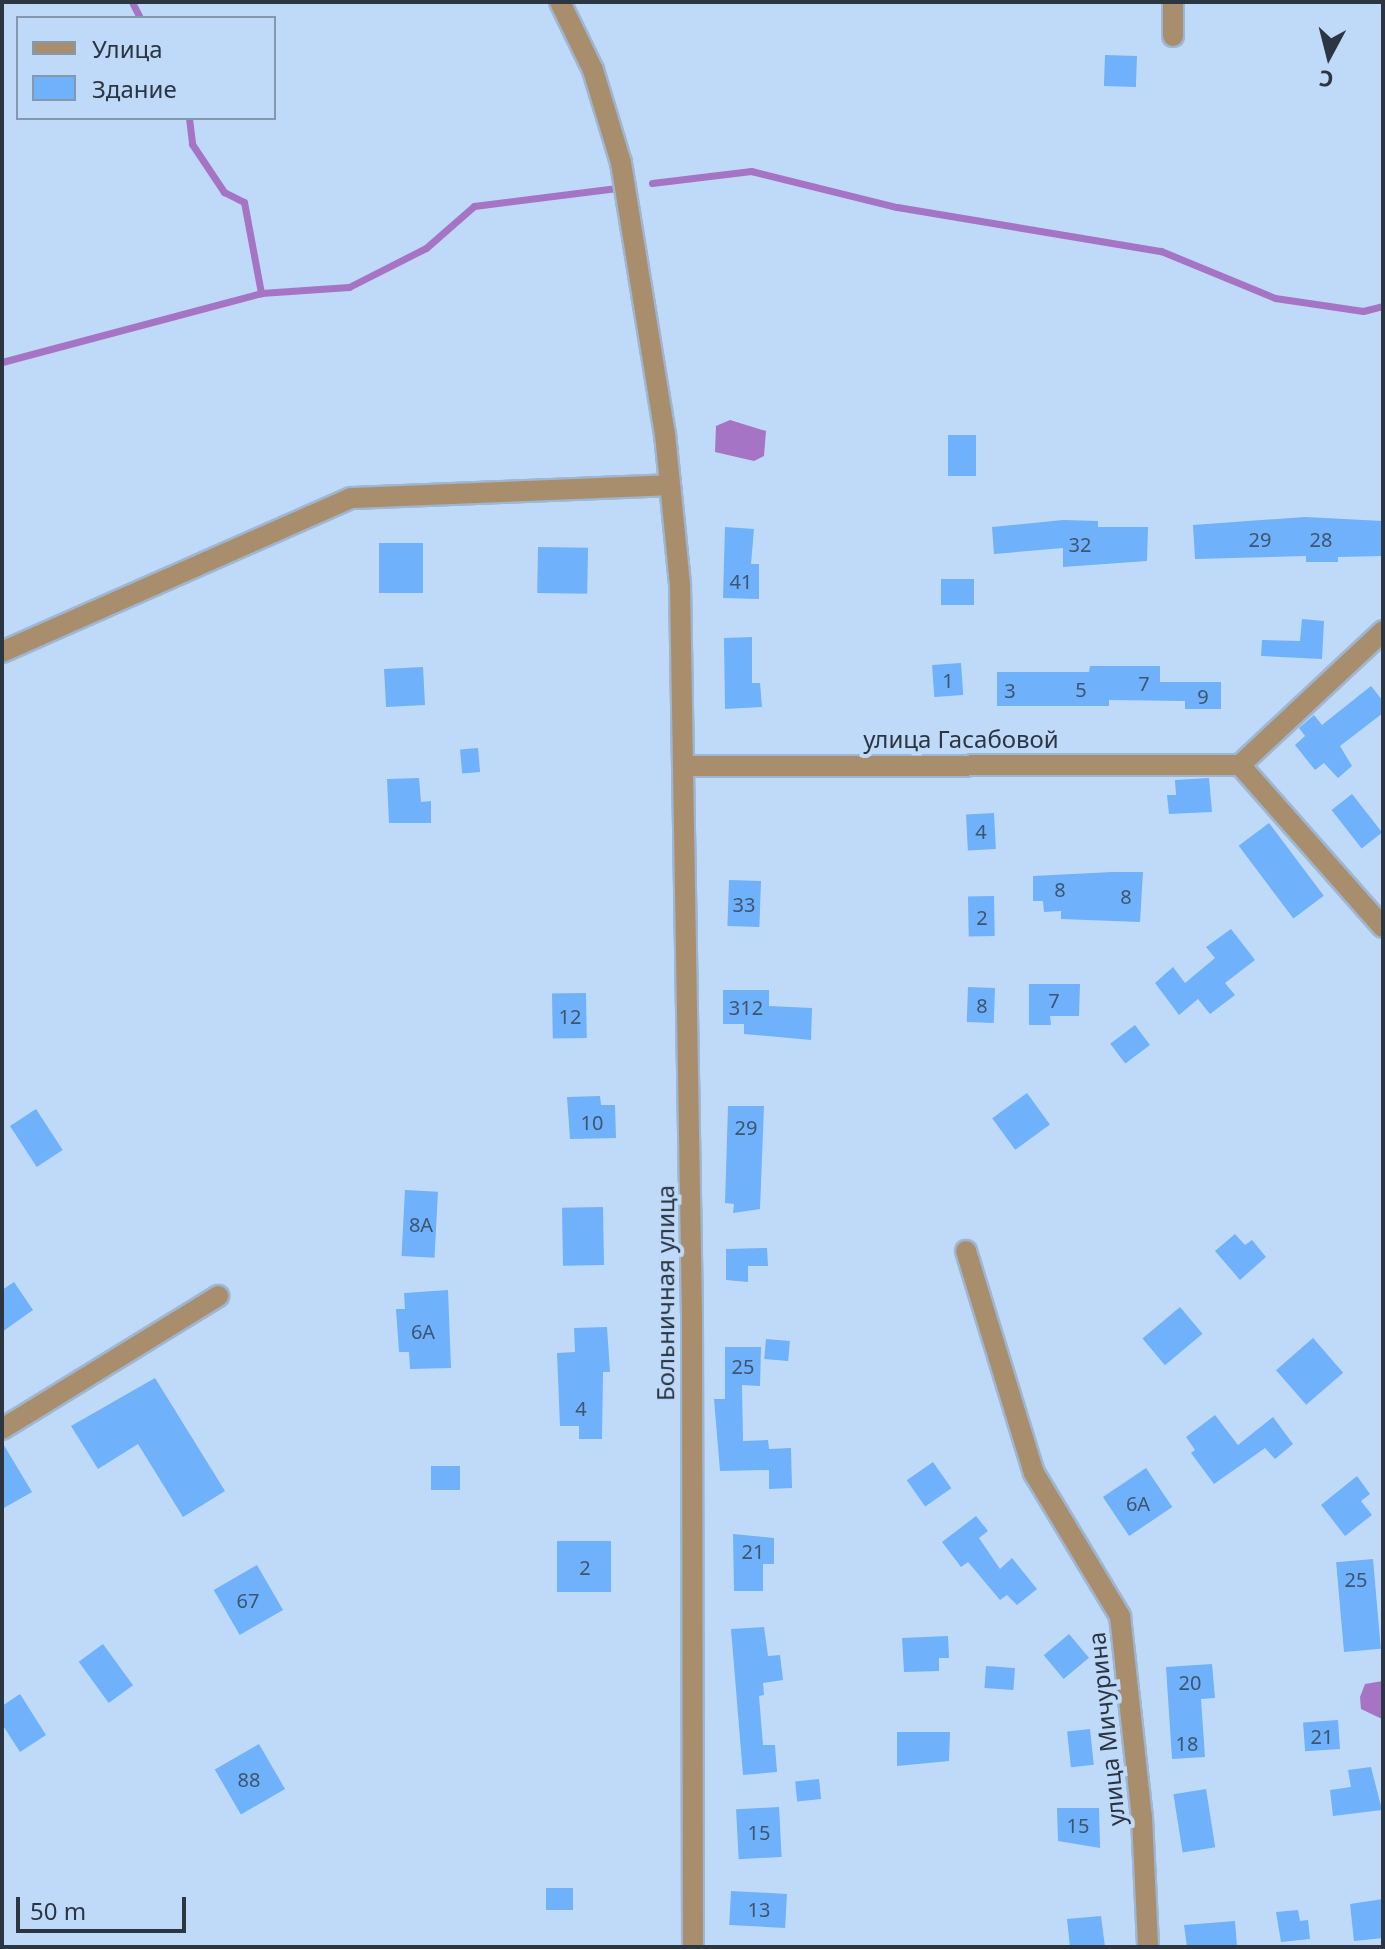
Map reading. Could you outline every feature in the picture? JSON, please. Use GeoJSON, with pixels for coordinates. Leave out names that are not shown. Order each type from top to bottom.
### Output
{"type":"FeatureCollection","features":[{"type":"Feature","properties":{"kind":"street","name":"Больничная улица"},"geometry":{"type":"LineString","coordinates":[[560,2],[593,70],[621,163],[670,485],[682,639],[692,1315],[693,1947]]}},
{"type":"Feature","properties":{"kind":"street"},"geometry":{"type":"LineString","coordinates":[[1173,2],[1173,36]]}},
{"type":"Feature","properties":{"kind":"street"},"geometry":{"type":"LineString","coordinates":[[2,652],[351,498],[670,485]]}},
{"type":"Feature","properties":{"kind":"street"},"geometry":{"type":"LineString","coordinates":[[1383,631],[1240,765],[1383,927]]}},
{"type":"Feature","properties":{"kind":"street","name":"улица Гасабовой"},"geometry":{"type":"LineString","coordinates":[[683,766],[1240,765]]}},
{"type":"Feature","properties":{"kind":"street","name":"улица Мичурина"},"geometry":{"type":"LineString","coordinates":[[966,1251],[1034,1473],[1120,1616],[1142,1818],[1148,1947]]}},
{"type":"Feature","properties":{"kind":"street"},"geometry":{"type":"LineString","coordinates":[[2,1429],[218,1296]]}},
{"type":"Feature","properties":{"kind":"shaded area"},"geometry":{"type":"Polygon","coordinates":[[[730,420],[766,431],[764,456],[754,461],[715,452],[716,426],[730,420]]]}},
{"type":"Feature","properties":{"kind":"shaded area"},"geometry":{"type":"Polygon","coordinates":[[[1383,1681],[1382,1719],[1361,1709],[1360,1697],[1365,1684],[1383,1681]]]}},
{"type":"Feature","properties":{"kind":"building"},"geometry":{"type":"Polygon","coordinates":[[[1105,55],[1137,56],[1136,87],[1104,86],[1105,55]]]}},
{"type":"Feature","properties":{"kind":"building"},"geometry":{"type":"Polygon","coordinates":[[[948,435],[976,435],[976,476],[948,476],[948,435]]]}},
{"type":"Feature","properties":{"kind":"building"},"geometry":{"type":"Polygon","coordinates":[[[1305,517],[1383,521],[1383,556],[1338,557],[1338,562],[1306,562],[1306,556],[1195,559],[1193,525],[1305,517]]]}},
{"type":"Feature","properties":{"kind":"building"},"geometry":{"type":"Polygon","coordinates":[[[1063,520],[1098,521],[1098,527],[1148,527],[1147,561],[1063,567],[1063,548],[994,554],[992,527],[1063,520]]]}},
{"type":"Feature","properties":{"kind":"building"},"geometry":{"type":"Polygon","coordinates":[[[725,527],[754,529],[751,564],[759,564],[759,599],[723,598],[725,527]]]}},
{"type":"Feature","properties":{"kind":"building"},"geometry":{"type":"Polygon","coordinates":[[[379,543],[423,543],[423,593],[379,593],[379,543]]]}},
{"type":"Feature","properties":{"kind":"building"},"geometry":{"type":"Polygon","coordinates":[[[538,547],[588,548],[587,594],[537,593],[538,547]]]}},
{"type":"Feature","properties":{"kind":"building"},"geometry":{"type":"Polygon","coordinates":[[[941,579],[974,579],[974,605],[941,605],[941,579]]]}},
{"type":"Feature","properties":{"kind":"building"},"geometry":{"type":"Polygon","coordinates":[[[1302,619],[1324,621],[1322,659],[1261,656],[1262,640],[1300,641],[1302,619]]]}},
{"type":"Feature","properties":{"kind":"building"},"geometry":{"type":"Polygon","coordinates":[[[752,637],[752,683],[760,683],[762,707],[725,709],[724,638],[752,637]]]}},
{"type":"Feature","properties":{"kind":"building"},"geometry":{"type":"Polygon","coordinates":[[[961,663],[963,695],[934,697],[932,665],[961,663]]]}},
{"type":"Feature","properties":{"kind":"building"},"geometry":{"type":"Polygon","coordinates":[[[1090,666],[1160,666],[1160,682],[1221,682],[1221,709],[1185,709],[1185,701],[1109,700],[1109,706],[997,706],[997,672],[1089,672],[1090,666]]]}},
{"type":"Feature","properties":{"kind":"building"},"geometry":{"type":"Polygon","coordinates":[[[423,667],[425,705],[386,707],[384,669],[423,667]]]}},
{"type":"Feature","properties":{"kind":"building"},"geometry":{"type":"Polygon","coordinates":[[[1371,686],[1383,701],[1383,713],[1340,746],[1352,766],[1338,778],[1324,763],[1315,770],[1295,745],[1305,736],[1299,728],[1314,715],[1322,725],[1371,686]]]}},
{"type":"Feature","properties":{"kind":"building"},"geometry":{"type":"Polygon","coordinates":[[[478,748],[480,772],[462,773],[460,750],[478,748]]]}},
{"type":"Feature","properties":{"kind":"building"},"geometry":{"type":"Polygon","coordinates":[[[419,778],[421,802],[431,801],[431,823],[389,823],[387,779],[419,778]]]}},
{"type":"Feature","properties":{"kind":"building"},"geometry":{"type":"Polygon","coordinates":[[[1209,778],[1212,812],[1169,814],[1167,795],[1176,795],[1175,780],[1209,778]]]}},
{"type":"Feature","properties":{"kind":"building"},"geometry":{"type":"Polygon","coordinates":[[[1352,794],[1382,833],[1362,849],[1332,810],[1352,794]]]}},
{"type":"Feature","properties":{"kind":"building"},"geometry":{"type":"Polygon","coordinates":[[[994,813],[996,849],[968,850],[966,814],[994,813]]]}},
{"type":"Feature","properties":{"kind":"building"},"geometry":{"type":"Polygon","coordinates":[[[1269,823],[1324,896],[1293,919],[1239,846],[1269,823]]]}},
{"type":"Feature","properties":{"kind":"building"},"geometry":{"type":"Polygon","coordinates":[[[1143,872],[1140,922],[1061,919],[1061,911],[1044,912],[1043,901],[1033,901],[1033,876],[1143,872]]]}},
{"type":"Feature","properties":{"kind":"building"},"geometry":{"type":"Polygon","coordinates":[[[729,880],[761,881],[759,927],[727,926],[729,880]]]}},
{"type":"Feature","properties":{"kind":"building"},"geometry":{"type":"Polygon","coordinates":[[[968,896],[994,896],[995,936],[969,936],[968,896]]]}},
{"type":"Feature","properties":{"kind":"building"},"geometry":{"type":"Polygon","coordinates":[[[1231,929],[1255,960],[1225,983],[1235,995],[1210,1014],[1198,999],[1179,1015],[1155,983],[1173,967],[1185,983],[1215,958],[1206,947],[1231,929]]]}},
{"type":"Feature","properties":{"kind":"building"},"geometry":{"type":"Polygon","coordinates":[[[1029,984],[1080,984],[1079,1016],[1050,1016],[1051,1025],[1029,1025],[1029,984]]]}},
{"type":"Feature","properties":{"kind":"building"},"geometry":{"type":"Polygon","coordinates":[[[968,987],[995,988],[994,1023],[967,1022],[968,987]]]}},
{"type":"Feature","properties":{"kind":"building"},"geometry":{"type":"Polygon","coordinates":[[[723,990],[769,990],[769,1006],[812,1008],[811,1040],[744,1034],[744,1024],[723,1024],[723,990]]]}},
{"type":"Feature","properties":{"kind":"building"},"geometry":{"type":"Polygon","coordinates":[[[586,993],[587,1038],[553,1039],[552,994],[586,993]]]}},
{"type":"Feature","properties":{"kind":"building"},"geometry":{"type":"Polygon","coordinates":[[[1135,1025],[1150,1045],[1125,1064],[1110,1044],[1135,1025]]]}},
{"type":"Feature","properties":{"kind":"building"},"geometry":{"type":"Polygon","coordinates":[[[1027,1093],[1050,1125],[1015,1150],[992,1118],[1027,1093]]]}},
{"type":"Feature","properties":{"kind":"building"},"geometry":{"type":"Polygon","coordinates":[[[600,1096],[601,1105],[615,1105],[616,1138],[570,1139],[567,1097],[600,1096]]]}},
{"type":"Feature","properties":{"kind":"building"},"geometry":{"type":"Polygon","coordinates":[[[728,1106],[764,1106],[760,1209],[733,1213],[734,1204],[725,1203],[728,1106]]]}},
{"type":"Feature","properties":{"kind":"building"},"geometry":{"type":"Polygon","coordinates":[[[36,1109],[63,1150],[37,1167],[10,1126],[36,1109]]]}},
{"type":"Feature","properties":{"kind":"building"},"geometry":{"type":"Polygon","coordinates":[[[405,1190],[438,1192],[435,1258],[402,1256],[405,1190]]]}},
{"type":"Feature","properties":{"kind":"building"},"geometry":{"type":"Polygon","coordinates":[[[603,1207],[604,1265],[563,1266],[562,1208],[603,1207]]]}},
{"type":"Feature","properties":{"kind":"building"},"geometry":{"type":"Polygon","coordinates":[[[1235,1234],[1245,1245],[1252,1240],[1266,1257],[1240,1280],[1215,1251],[1235,1234]]]}},
{"type":"Feature","properties":{"kind":"building"},"geometry":{"type":"Polygon","coordinates":[[[767,1248],[768,1266],[748,1266],[748,1282],[726,1280],[726,1249],[767,1248]]]}},
{"type":"Feature","properties":{"kind":"building"},"geometry":{"type":"Polygon","coordinates":[[[14,1282],[33,1310],[2,1332],[2,1290],[14,1282]]]}},
{"type":"Feature","properties":{"kind":"building"},"geometry":{"type":"Polygon","coordinates":[[[448,1290],[451,1368],[410,1369],[409,1352],[399,1352],[396,1309],[405,1309],[404,1293],[448,1290]]]}},
{"type":"Feature","properties":{"kind":"building"},"geometry":{"type":"Polygon","coordinates":[[[1180,1307],[1202,1334],[1165,1365],[1142,1338],[1180,1307]]]}},
{"type":"Feature","properties":{"kind":"building"},"geometry":{"type":"Polygon","coordinates":[[[607,1327],[610,1372],[603,1372],[602,1439],[579,1439],[579,1426],[560,1426],[557,1353],[575,1352],[574,1328],[607,1327]]]}},
{"type":"Feature","properties":{"kind":"building"},"geometry":{"type":"Polygon","coordinates":[[[1313,1338],[1343,1373],[1306,1405],[1276,1370],[1313,1338]]]}},
{"type":"Feature","properties":{"kind":"building"},"geometry":{"type":"Polygon","coordinates":[[[766,1339],[790,1341],[788,1361],[764,1359],[766,1339]]]}},
{"type":"Feature","properties":{"kind":"building"},"geometry":{"type":"Polygon","coordinates":[[[725,1347],[761,1347],[760,1386],[742,1385],[743,1441],[768,1440],[769,1449],[791,1448],[792,1488],[769,1489],[769,1470],[720,1471],[714,1399],[725,1399],[725,1347]]]}},
{"type":"Feature","properties":{"kind":"building"},"geometry":{"type":"Polygon","coordinates":[[[155,1378],[225,1491],[183,1517],[138,1444],[98,1469],[71,1426],[155,1378]]]}},
{"type":"Feature","properties":{"kind":"building"},"geometry":{"type":"Polygon","coordinates":[[[1215,1415],[1238,1445],[1273,1417],[1293,1444],[1275,1459],[1265,1448],[1214,1484],[1191,1453],[1195,1450],[1186,1437],[1215,1415]]]}},
{"type":"Feature","properties":{"kind":"building"},"geometry":{"type":"Polygon","coordinates":[[[2,1442],[32,1492],[2,1509],[2,1442]]]}},
{"type":"Feature","properties":{"kind":"building"},"geometry":{"type":"Polygon","coordinates":[[[933,1462],[951,1488],[925,1507],[907,1480],[933,1462]]]}},
{"type":"Feature","properties":{"kind":"building"},"geometry":{"type":"Polygon","coordinates":[[[431,1466],[460,1466],[460,1490],[431,1490],[431,1466]]]}},
{"type":"Feature","properties":{"kind":"building"},"geometry":{"type":"Polygon","coordinates":[[[1146,1468],[1172,1507],[1129,1536],[1103,1497],[1146,1468]]]}},
{"type":"Feature","properties":{"kind":"building"},"geometry":{"type":"Polygon","coordinates":[[[1357,1476],[1370,1494],[1361,1501],[1372,1515],[1345,1536],[1321,1505],[1357,1476]]]}},
{"type":"Feature","properties":{"kind":"building"},"geometry":{"type":"Polygon","coordinates":[[[976,1516],[988,1531],[979,1538],[1000,1569],[1012,1558],[1037,1589],[1017,1605],[1007,1595],[1000,1600],[968,1562],[961,1567],[942,1542],[976,1516]]]}},
{"type":"Feature","properties":{"kind":"building"},"geometry":{"type":"Polygon","coordinates":[[[733,1534],[774,1538],[774,1564],[763,1564],[763,1591],[734,1591],[733,1534]]]}},
{"type":"Feature","properties":{"kind":"building"},"geometry":{"type":"Polygon","coordinates":[[[557,1541],[611,1541],[611,1592],[557,1592],[557,1541]]]}},
{"type":"Feature","properties":{"kind":"building"},"geometry":{"type":"Polygon","coordinates":[[[1373,1559],[1381,1649],[1344,1652],[1336,1562],[1373,1559]]]}},
{"type":"Feature","properties":{"kind":"building"},"geometry":{"type":"Polygon","coordinates":[[[257,1565],[283,1610],[240,1635],[214,1590],[257,1565]]]}},
{"type":"Feature","properties":{"kind":"building"},"geometry":{"type":"Polygon","coordinates":[[[764,1627],[768,1656],[780,1655],[783,1680],[763,1683],[764,1695],[759,1696],[763,1745],[775,1745],[777,1772],[743,1775],[731,1629],[764,1627]]]}},
{"type":"Feature","properties":{"kind":"building"},"geometry":{"type":"Polygon","coordinates":[[[1069,1634],[1089,1658],[1064,1679],[1044,1655],[1069,1634]]]}},
{"type":"Feature","properties":{"kind":"building"},"geometry":{"type":"Polygon","coordinates":[[[948,1636],[949,1658],[939,1658],[939,1671],[904,1672],[902,1638],[948,1636]]]}},
{"type":"Feature","properties":{"kind":"building"},"geometry":{"type":"Polygon","coordinates":[[[103,1644],[133,1685],[109,1703],[79,1662],[103,1644]]]}},
{"type":"Feature","properties":{"kind":"building"},"geometry":{"type":"Polygon","coordinates":[[[1212,1664],[1215,1698],[1201,1699],[1205,1757],[1172,1759],[1166,1667],[1212,1664]]]}},
{"type":"Feature","properties":{"kind":"building"},"geometry":{"type":"Polygon","coordinates":[[[986,1666],[1015,1668],[1013,1690],[984,1688],[986,1666]]]}},
{"type":"Feature","properties":{"kind":"building"},"geometry":{"type":"Polygon","coordinates":[[[20,1694],[46,1735],[20,1752],[2,1724],[2,1706],[20,1694]]]}},
{"type":"Feature","properties":{"kind":"building"},"geometry":{"type":"Polygon","coordinates":[[[1338,1720],[1340,1749],[1305,1751],[1303,1722],[1338,1720]]]}},
{"type":"Feature","properties":{"kind":"building"},"geometry":{"type":"Polygon","coordinates":[[[1090,1729],[1094,1765],[1071,1767],[1067,1731],[1090,1729]]]}},
{"type":"Feature","properties":{"kind":"building"},"geometry":{"type":"Polygon","coordinates":[[[897,1732],[950,1732],[949,1761],[897,1766],[897,1732]]]}},
{"type":"Feature","properties":{"kind":"building"},"geometry":{"type":"Polygon","coordinates":[[[259,1744],[285,1789],[241,1815],[215,1770],[259,1744]]]}},
{"type":"Feature","properties":{"kind":"building"},"geometry":{"type":"Polygon","coordinates":[[[1371,1767],[1382,1810],[1333,1816],[1330,1790],[1351,1787],[1348,1770],[1371,1767]]]}},
{"type":"Feature","properties":{"kind":"building"},"geometry":{"type":"Polygon","coordinates":[[[819,1779],[821,1799],[797,1801],[795,1782],[819,1779]]]}},
{"type":"Feature","properties":{"kind":"building"},"geometry":{"type":"Polygon","coordinates":[[[1206,1789],[1215,1847],[1183,1852],[1173,1794],[1206,1789]]]}},
{"type":"Feature","properties":{"kind":"building"},"geometry":{"type":"Polygon","coordinates":[[[779,1807],[782,1857],[739,1859],[736,1809],[779,1807]]]}},
{"type":"Feature","properties":{"kind":"building"},"geometry":{"type":"Polygon","coordinates":[[[1057,1808],[1099,1808],[1100,1848],[1058,1841],[1057,1808]]]}},
{"type":"Feature","properties":{"kind":"building"},"geometry":{"type":"Polygon","coordinates":[[[546,1888],[573,1888],[573,1910],[546,1910],[546,1888]]]}},
{"type":"Feature","properties":{"kind":"building"},"geometry":{"type":"Polygon","coordinates":[[[731,1891],[787,1894],[785,1928],[729,1925],[731,1891]]]}},
{"type":"Feature","properties":{"kind":"building"},"geometry":{"type":"Polygon","coordinates":[[[1383,1899],[1383,1938],[1354,1941],[1350,1904],[1383,1899]]]}},
{"type":"Feature","properties":{"kind":"building"},"geometry":{"type":"Polygon","coordinates":[[[1298,1910],[1300,1921],[1308,1920],[1310,1939],[1281,1942],[1276,1912],[1298,1910]]]}},
{"type":"Feature","properties":{"kind":"building"},"geometry":{"type":"Polygon","coordinates":[[[1101,1916],[1105,1947],[1070,1947],[1067,1919],[1101,1916]]]}},
{"type":"Feature","properties":{"kind":"building"},"geometry":{"type":"Polygon","coordinates":[[[1235,1921],[1237,1947],[1187,1947],[1184,1925],[1235,1921]]]}},
{"type":"Feature","properties":{"kind":"waterway"},"geometry":{"type":"LineString","coordinates":[[132,2],[139,16]]}},
{"type":"Feature","properties":{"kind":"waterway"},"geometry":{"type":"LineString","coordinates":[[189,120],[192,144],[224,192],[244,202],[261,293]]}},
{"type":"Feature","properties":{"kind":"waterway"},"geometry":{"type":"LineString","coordinates":[[652,183],[751,171],[897,207],[1161,251],[1275,298],[1363,311],[1383,306]]}},
{"type":"Feature","properties":{"kind":"waterway"},"geometry":{"type":"LineString","coordinates":[[2,362],[261,293],[349,287],[426,248],[474,206],[617,188]]}}]}
